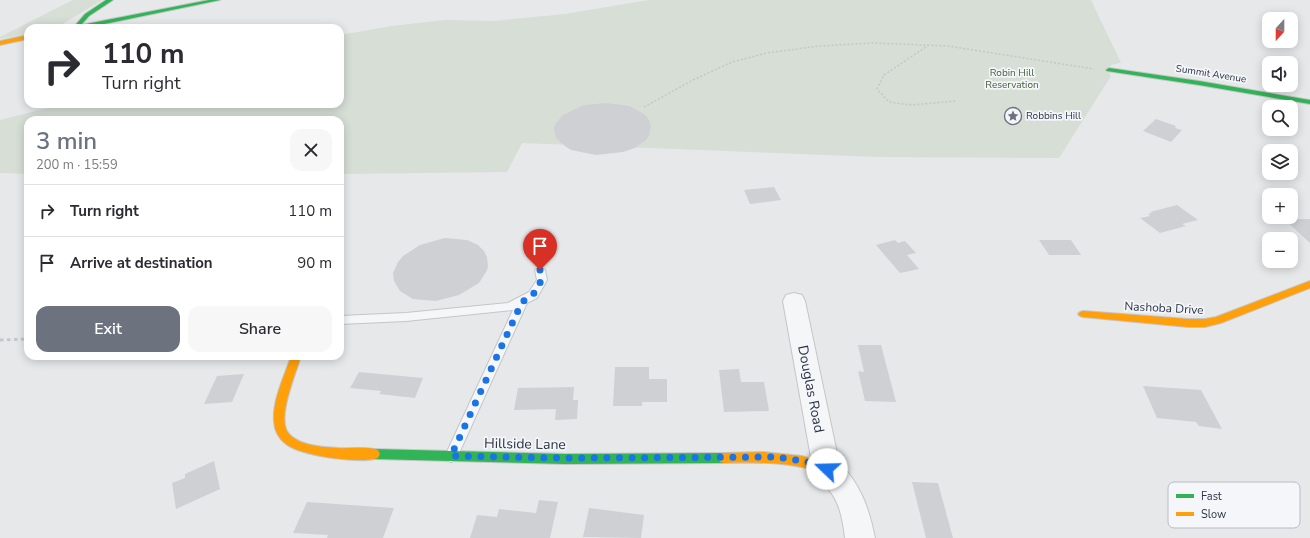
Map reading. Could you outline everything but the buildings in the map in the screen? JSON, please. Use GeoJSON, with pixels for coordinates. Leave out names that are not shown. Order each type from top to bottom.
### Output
{"type":"FeatureCollection","features":[{"type":"Feature","properties":{"kind":"street"},"geometry":{"type":"LineString","coordinates":[[79,24],[87,15],[110,0]]}},
{"type":"Feature","properties":{"kind":"street"},"geometry":{"type":"LineString","coordinates":[[96,24],[217,0]]}},
{"type":"Feature","properties":{"kind":"street"},"geometry":{"type":"LineString","coordinates":[[0,43],[24,38]]}},
{"type":"Feature","properties":{"kind":"street","name":"Summit Avenue"},"geometry":{"type":"LineString","coordinates":[[1109,70],[1310,102]]}},
{"type":"Feature","properties":{"kind":"street","name":"Nashoba Drive"},"geometry":{"type":"LineString","coordinates":[[1083,314],[1188,323],[1205,323],[1218,320],[1310,284]]}},
{"type":"Feature","properties":{"kind":"street","name":"Douglas Road"},"geometry":{"type":"LineString","coordinates":[[794,302],[827,469]]}},
{"type":"Feature","properties":{"kind":"street","name":"Hillside Lane"},"geometry":{"type":"LineString","coordinates":[[295,360],[280,417],[280,429],[288,439],[300,446],[315,451],[331,453],[565,458],[778,457],[813,463],[827,469]]}},
{"type":"Feature","properties":{"kind":"street"},"geometry":{"type":"LineString","coordinates":[[827,469],[847,492],[854,506],[860,538]]}},
{"type":"Feature","properties":{"kind":"lane"},"geometry":{"type":"LineString","coordinates":[[344,320],[406,317],[510,307],[533,295],[542,280],[540,270]]}},
{"type":"Feature","properties":{"kind":"lane"},"geometry":{"type":"LineString","coordinates":[[451,456],[522,302]]}},
{"type":"Feature","properties":{"kind":"path"},"geometry":{"type":"LineString","coordinates":[[644,107],[676,88],[711,72],[761,54],[837,45],[930,45],[961,48],[1109,70]]}},
{"type":"Feature","properties":{"kind":"path"},"geometry":{"type":"LineString","coordinates":[[930,45],[884,75],[876,89],[889,102],[911,105],[956,101]]}},
{"type":"Feature","properties":{"kind":"path"},"geometry":{"type":"LineString","coordinates":[[0,340],[24,339]]}},
{"type":"Feature","properties":{"kind":"green space"},"geometry":{"type":"Polygon","coordinates":[[[73,0],[102,0],[63,24],[26,24],[73,0]]]}},
{"type":"Feature","properties":{"kind":"green space","name":"Robin Hill Reservation"},"geometry":{"type":"Polygon","coordinates":[[[649,0],[1091,0],[1121,63],[1109,67],[1107,71],[1111,76],[1059,158],[878,157],[522,143],[507,172],[344,174],[344,116],[24,116],[24,174],[0,173],[0,120],[48,108],[344,108],[344,34],[392,26],[445,20],[494,21],[565,14],[649,0]]]}},
{"type":"Feature","properties":{"kind":"green space"},"geometry":{"type":"Polygon","coordinates":[[[24,25],[24,35],[0,39],[0,37],[24,25]]]}},
{"type":"Feature","properties":{"kind":"traffic: fast"},"geometry":{"type":"LineString","coordinates":[[79,24],[87,15],[110,0]]}},
{"type":"Feature","properties":{"kind":"traffic: fast"},"geometry":{"type":"LineString","coordinates":[[96,24],[217,0]]}},
{"type":"Feature","properties":{"kind":"traffic: fast"},"geometry":{"type":"LineString","coordinates":[[1109,70],[1199,83],[1310,102]]}},
{"type":"Feature","properties":{"kind":"traffic: fast"},"geometry":{"type":"LineString","coordinates":[[374,454],[565,459],[724,458]]}},
{"type":"Feature","properties":{"kind":"traffic: slow"},"geometry":{"type":"LineString","coordinates":[[0,43],[24,38]]}},
{"type":"Feature","properties":{"kind":"traffic: slow"},"geometry":{"type":"LineString","coordinates":[[1083,314],[1188,323],[1205,323],[1218,320],[1310,284]]}},
{"type":"Feature","properties":{"kind":"traffic: slow"},"geometry":{"type":"LineString","coordinates":[[295,360],[281,405],[279,421],[282,433],[291,441],[303,447],[318,451],[349,454],[374,454]]}},
{"type":"Feature","properties":{"kind":"traffic: slow"},"geometry":{"type":"LineString","coordinates":[[724,458],[763,457],[789,459],[815,464],[827,469]]}},
{"type":"Feature","properties":{"kind":"place","name":"Robbins Hill"},"geometry":{"type":"Point","coordinates":[1013,116]}},
{"type":"Feature","properties":{"kind":"route"},"geometry":{"type":"LineString","coordinates":[[540,270],[542,280],[539,287],[533,295],[522,302],[451,456],[510,458],[778,457],[813,463],[827,469]]}}]}
